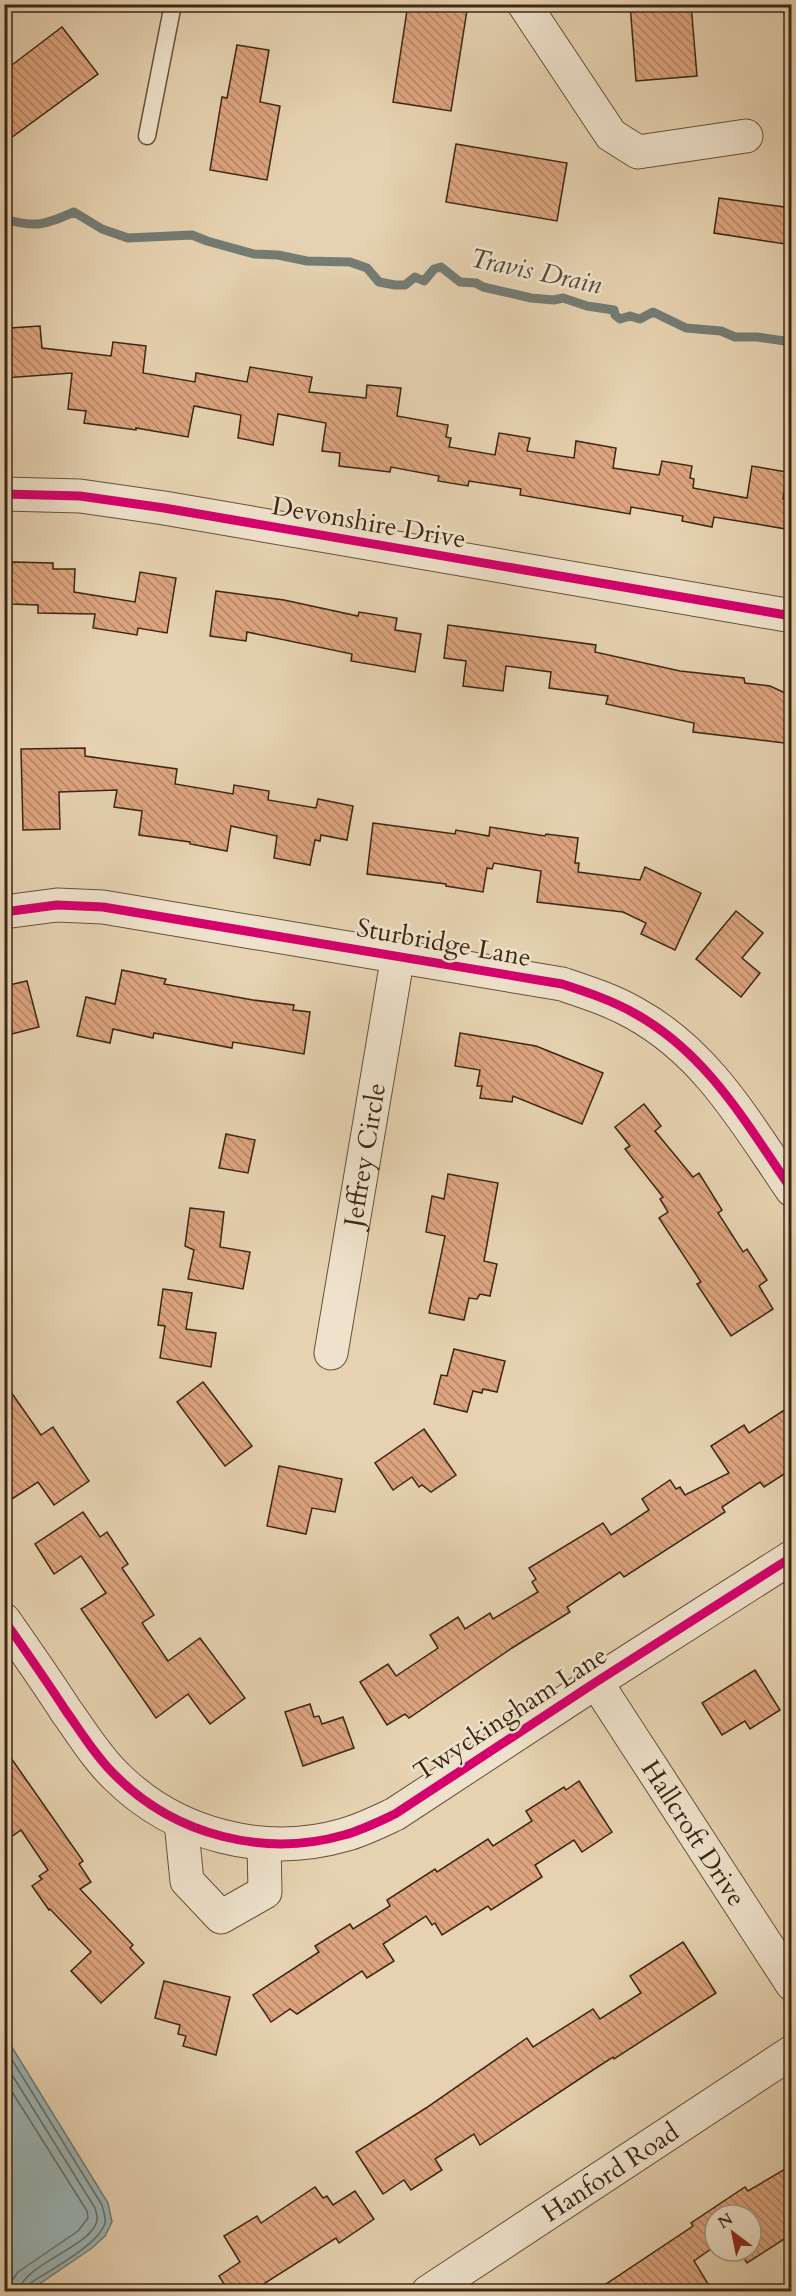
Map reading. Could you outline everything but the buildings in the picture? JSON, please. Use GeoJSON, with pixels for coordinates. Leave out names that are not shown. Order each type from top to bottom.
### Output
{"type":"FeatureCollection","features":[{"type":"Feature","properties":{"kind":"street"},"geometry":{"type":"LineString","coordinates":[[524,4],[611,135],[627,147],[638,152],[746,136]]}},
{"type":"Feature","properties":{"kind":"street","name":"Devonshire Drive"},"geometry":{"type":"LineString","coordinates":[[4,494],[80,496],[164,508],[792,616]]}},
{"type":"Feature","properties":{"kind":"street","name":"Sturbridge Lane"},"geometry":{"type":"LineString","coordinates":[[4,912],[57,905],[103,907],[562,984],[609,1000],[636,1013],[679,1043],[701,1064],[724,1090],[792,1190]]}},
{"type":"Feature","properties":{"kind":"street","name":"Jeffrey Circle"},"geometry":{"type":"LineString","coordinates":[[331,1353],[398,955]]}},
{"type":"Feature","properties":{"kind":"street","name":"Twyckingham Lane"},"geometry":{"type":"LineString","coordinates":[[4,1620],[95,1752],[115,1776],[138,1797],[181,1822],[231,1839],[264,1844],[296,1844],[343,1836],[387,1818],[792,1557]]}},
{"type":"Feature","properties":{"kind":"street","name":"Hallcroft Drive"},"geometry":{"type":"LineString","coordinates":[[596,1682],[792,1984]]}},
{"type":"Feature","properties":{"kind":"street"},"geometry":{"type":"LineString","coordinates":[[181,1822],[187,1881],[221,1917],[266,1892],[264,1844]]}},
{"type":"Feature","properties":{"kind":"street","name":"Hanford Road"},"geometry":{"type":"LineString","coordinates":[[428,2292],[792,2052]]}},
{"type":"Feature","properties":{"kind":"lane"},"geometry":{"type":"LineString","coordinates":[[147,136],[173,4]]}},
{"type":"Feature","properties":{"kind":"water"},"geometry":{"type":"Polygon","coordinates":[[[5,2036],[108,2203],[112,2222],[105,2236],[92,2248],[29,2291],[5,2291],[5,2036]]]}},
{"type":"Feature","properties":{"kind":"waterway","name":"Travis Drain"},"geometry":{"type":"LineString","coordinates":[[4,219],[25,224],[40,224],[74,212],[102,229],[128,238],[192,235],[254,254],[278,255],[307,261],[350,262],[367,268],[379,282],[395,285],[405,285],[415,277],[424,281],[434,269],[441,267],[460,282],[476,283],[483,287],[531,298],[554,300],[563,298],[587,306],[614,310],[615,315],[620,319],[630,316],[640,319],[653,312],[686,328],[721,331],[735,337],[757,337],[792,342]]}},
{"type":"Feature","properties":{"kind":"cycle path"},"geometry":{"type":"LineString","coordinates":[[4,494],[80,496],[164,508],[792,616]]}},
{"type":"Feature","properties":{"kind":"cycle path"},"geometry":{"type":"LineString","coordinates":[[4,912],[57,905],[103,907],[562,984],[589,993],[634,1013],[660,1029],[683,1048],[723,1091],[792,1190]]}},
{"type":"Feature","properties":{"kind":"cycle path"},"geometry":{"type":"LineString","coordinates":[[4,1620],[96,1753],[109,1769],[139,1796],[193,1827],[252,1842],[283,1844],[344,1835],[395,1814],[792,1557]]}}]}
